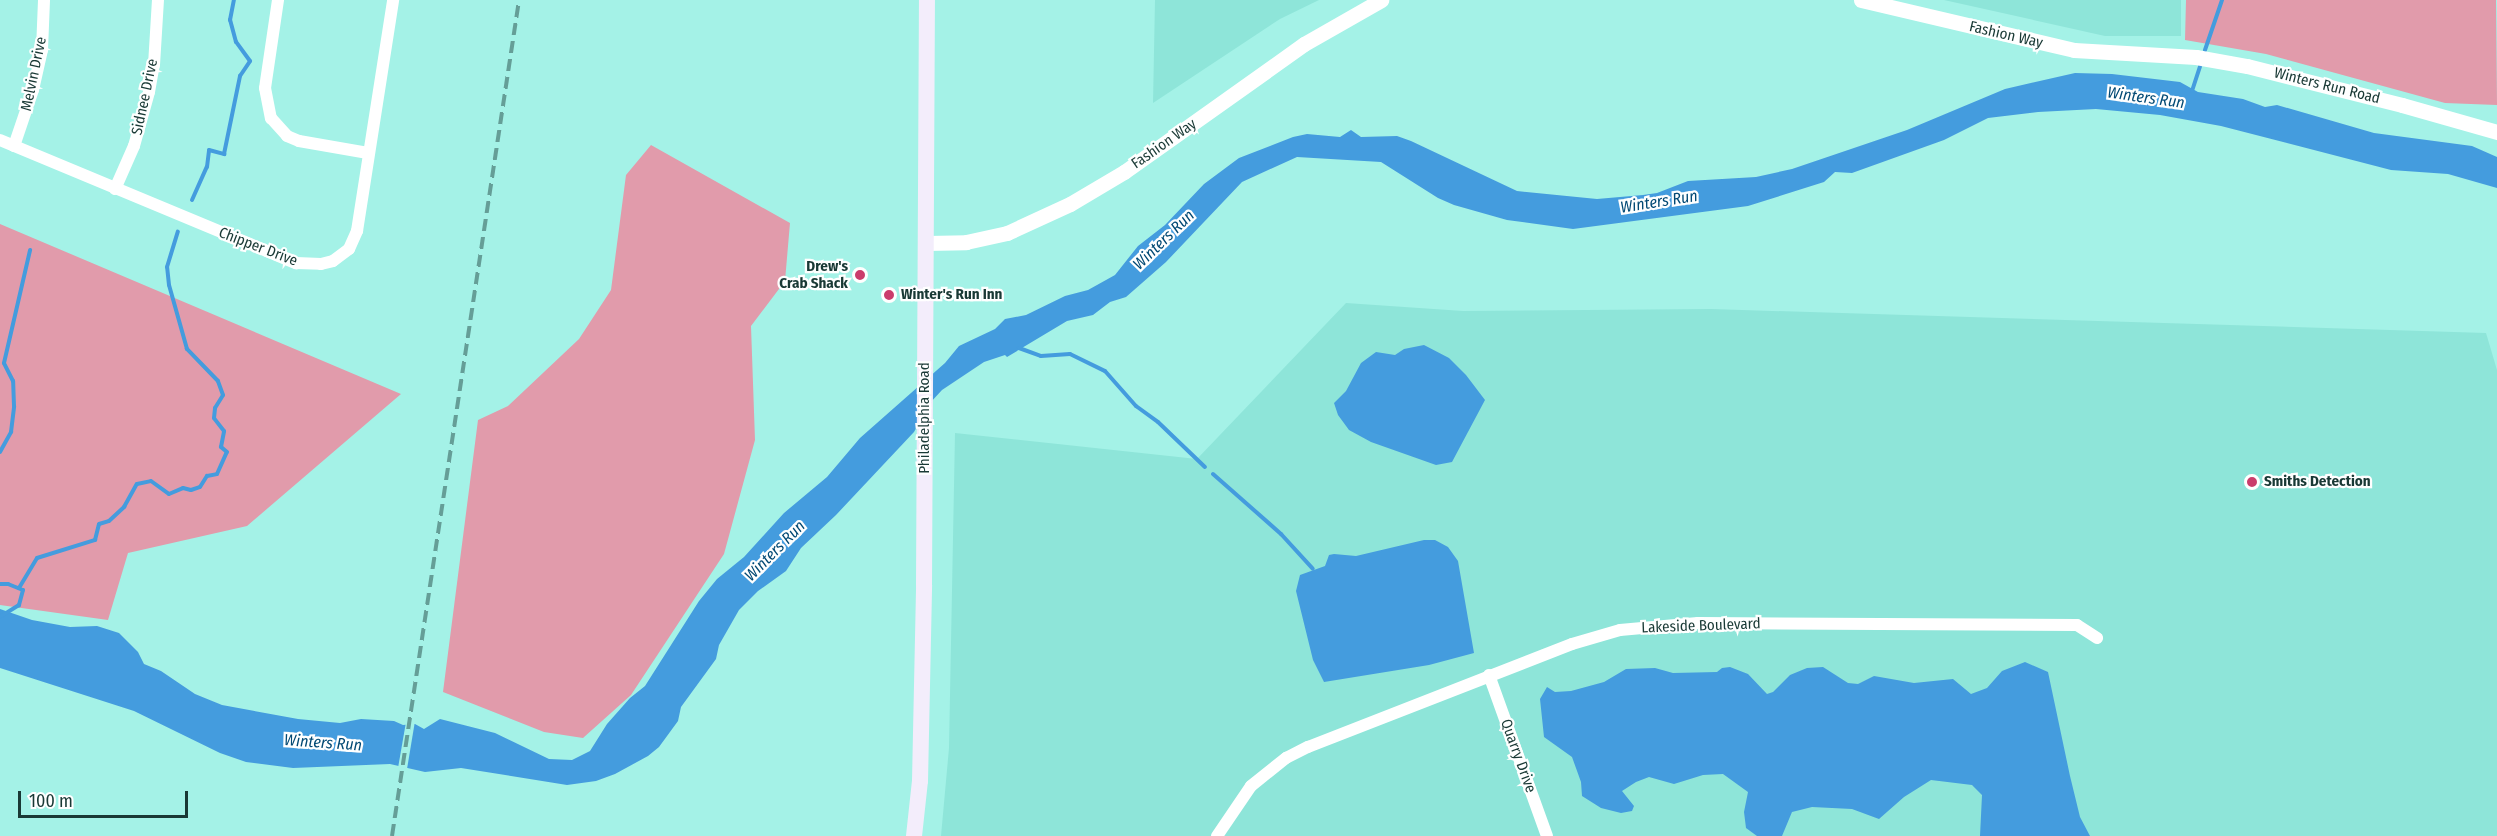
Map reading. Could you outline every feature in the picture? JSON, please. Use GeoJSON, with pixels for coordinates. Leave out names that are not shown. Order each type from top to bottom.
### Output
{"type":"FeatureCollection","features":[{"type":"Feature","properties":{"kind":"main road","name":"Philadelphia Road"},"geometry":{"type":"LineString","coordinates":[[914,836],[920,781],[927,243],[927,0]]}},
{"type":"Feature","properties":{"kind":"street","name":"Melvin Drive"},"geometry":{"type":"LineString","coordinates":[[14,146],[38,70],[42,50],[44,0]]}},
{"type":"Feature","properties":{"kind":"street","name":"Sidnee Drive"},"geometry":{"type":"LineString","coordinates":[[115,189],[134,146],[149,92],[154,65],[158,0]]}},
{"type":"Feature","properties":{"kind":"street"},"geometry":{"type":"LineString","coordinates":[[278,0],[265,88],[272,118],[287,136],[299,141],[368,153]]}},
{"type":"Feature","properties":{"kind":"street","name":"Chipper Drive"},"geometry":{"type":"LineString","coordinates":[[0,140],[296,263],[321,264],[342,256],[357,231],[393,0]]}},
{"type":"Feature","properties":{"kind":"street","name":"Fashion Way"},"geometry":{"type":"LineString","coordinates":[[927,243],[966,242],[1007,233],[1070,204],[1124,172],[1304,44],[1382,0]]}},
{"type":"Feature","properties":{"kind":"street","name":"Fashion Way"},"geometry":{"type":"LineString","coordinates":[[1861,0],[2074,50],[2153,55]]}},
{"type":"Feature","properties":{"kind":"street","name":"Winters Run Road"},"geometry":{"type":"LineString","coordinates":[[2153,55],[2196,57],[2247,66],[2402,105],[2497,132]]}},
{"type":"Feature","properties":{"kind":"street","name":"Lakeside Boulevard"},"geometry":{"type":"LineString","coordinates":[[1217,836],[1251,786],[1287,758],[1355,727],[1593,637],[1654,626],[2077,625],[2097,638]]}},
{"type":"Feature","properties":{"kind":"street","name":"Quarry Drive"},"geometry":{"type":"LineString","coordinates":[[1489,675],[1547,836]]}},
{"type":"Feature","properties":{"kind":"shaded area"},"geometry":{"type":"Polygon","coordinates":[[[1155,0],[1319,0],[1280,19],[1153,103],[1155,0]]]}},
{"type":"Feature","properties":{"kind":"shaded area"},"geometry":{"type":"Polygon","coordinates":[[[1944,0],[2181,0],[2181,36],[2105,36],[1944,0]]]}},
{"type":"Feature","properties":{"kind":"shaded area"},"geometry":{"type":"Polygon","coordinates":[[[2186,0],[2496,0],[2497,105],[2445,103],[2266,54],[2185,40],[2186,0]]]}},
{"type":"Feature","properties":{"kind":"shaded area"},"geometry":{"type":"Polygon","coordinates":[[[651,145],[790,223],[785,281],[751,326],[755,440],[724,554],[631,695],[583,738],[544,732],[443,692],[478,420],[508,406],[579,339],[611,290],[626,175],[651,145]]]}},
{"type":"Feature","properties":{"kind":"shaded area"},"geometry":{"type":"Polygon","coordinates":[[[0,224],[401,394],[247,526],[128,553],[108,620],[0,605],[0,224]]]}},
{"type":"Feature","properties":{"kind":"shaded area"},"geometry":{"type":"Polygon","coordinates":[[[1346,303],[1463,311],[1711,309],[2486,333],[2497,370],[2497,836],[941,836],[949,748],[955,433],[1197,459],[1346,303]]]}},
{"type":"Feature","properties":{"kind":"water","name":"Winters Run"},"geometry":{"type":"Polygon","coordinates":[[[2075,73],[2112,74],[2180,82],[2198,92],[2243,99],[2265,107],[2277,105],[2374,133],[2472,146],[2497,157],[2497,188],[2448,174],[2391,170],[2221,126],[2160,115],[2096,109],[2038,112],[1988,118],[1944,140],[1852,173],[1835,172],[1824,182],[1748,206],[1573,229],[1507,220],[1454,205],[1438,198],[1381,162],[1297,157],[1242,182],[1166,262],[1126,297],[1110,302],[1093,315],[1067,321],[1007,357],[1005,355],[984,362],[942,390],[930,403],[914,432],[836,515],[801,548],[786,571],[758,591],[739,610],[719,645],[716,659],[681,707],[678,721],[659,747],[648,756],[615,774],[596,781],[567,785],[461,768],[425,772],[390,764],[293,768],[246,762],[220,753],[134,711],[0,668],[0,609],[32,620],[70,627],[97,626],[119,633],[138,652],[144,664],[161,671],[195,694],[222,705],[298,719],[340,723],[361,719],[394,721],[403,725],[415,724],[424,729],[440,719],[495,733],[549,759],[572,760],[590,751],[607,724],[630,698],[645,686],[699,601],[717,579],[744,557],[784,513],[827,477],[860,438],[945,363],[959,346],[995,329],[1005,319],[1026,315],[1065,296],[1088,290],[1115,275],[1138,246],[1165,225],[1204,184],[1239,158],[1293,137],[1307,134],[1340,137],[1351,130],[1361,137],[1397,136],[1411,141],[1517,191],[1597,199],[1643,195],[1657,193],[1688,181],[1756,177],[1792,169],[1907,130],[2005,89],[2075,73]]]}},
{"type":"Feature","properties":{"kind":"water"},"geometry":{"type":"Polygon","coordinates":[[[1424,345],[1449,358],[1466,375],[1485,400],[1452,462],[1436,465],[1371,442],[1349,430],[1338,415],[1334,403],[1346,391],[1361,363],[1376,352],[1395,355],[1404,349],[1424,345]]]}},
{"type":"Feature","properties":{"kind":"water"},"geometry":{"type":"Polygon","coordinates":[[[1424,540],[1435,540],[1448,547],[1458,561],[1474,653],[1429,665],[1324,682],[1313,660],[1296,591],[1300,575],[1325,566],[1329,555],[1356,556],[1424,540]]]}},
{"type":"Feature","properties":{"kind":"water"},"geometry":{"type":"Polygon","coordinates":[[[2025,662],[2048,672],[2080,817],[2090,836],[1980,836],[1982,795],[1972,785],[1931,780],[1904,797],[1879,819],[1852,809],[1812,807],[1792,812],[1782,836],[1757,836],[1746,828],[1744,812],[1748,792],[1723,774],[1703,775],[1674,784],[1649,777],[1622,791],[1634,806],[1632,811],[1621,813],[1601,808],[1582,796],[1581,782],[1572,757],[1544,737],[1540,699],[1547,687],[1555,692],[1571,691],[1604,682],[1626,669],[1655,668],[1673,673],[1717,672],[1722,668],[1730,667],[1748,674],[1767,694],[1773,692],[1790,675],[1807,668],[1823,667],[1848,683],[1858,684],[1874,676],[1914,683],[1953,679],[1971,694],[1987,688],[2002,671],[2025,662]]]}},
{"type":"Feature","properties":{"kind":"pier"},"geometry":{"type":"Polygon","coordinates":[[[415,721],[407,769],[398,768],[406,722],[415,721]]]}},
{"type":"Feature","properties":{"kind":"waterway"},"geometry":{"type":"LineString","coordinates":[[192,200],[207,167],[209,150],[224,154],[240,76],[250,61],[236,42],[230,20],[234,0]]}},
{"type":"Feature","properties":{"kind":"waterway"},"geometry":{"type":"LineString","coordinates":[[2205,50],[2222,0]]}},
{"type":"Feature","properties":{"kind":"waterway","name":"Winters Run"},"geometry":{"type":"LineString","coordinates":[[2192,91],[2200,66]]}},
{"type":"Feature","properties":{"kind":"waterway"},"geometry":{"type":"LineString","coordinates":[[19,588],[37,558],[95,540],[99,524],[109,521],[124,507],[137,484],[151,481],[169,494],[183,488],[191,490],[200,487],[207,476],[217,474],[227,452],[221,447],[224,431],[214,418],[215,408],[223,395],[218,381],[187,349],[169,285],[167,267],[178,232]]}},
{"type":"Feature","properties":{"kind":"waterway"},"geometry":{"type":"LineString","coordinates":[[0,452],[11,432],[14,406],[13,381],[4,363],[30,250]]}},
{"type":"Feature","properties":{"kind":"waterway"},"geometry":{"type":"LineString","coordinates":[[1019,348],[1041,356],[1070,354],[1105,371],[1136,406],[1158,422],[1205,467]]}},
{"type":"Feature","properties":{"kind":"waterway"},"geometry":{"type":"LineString","coordinates":[[1213,474],[1281,534],[1313,569]]}},
{"type":"Feature","properties":{"kind":"waterway"},"geometry":{"type":"LineString","coordinates":[[0,584],[8,584],[23,590],[19,605],[0,617]]}},
{"type":"Feature","properties":{"kind":"railway"},"geometry":{"type":"LineString","coordinates":[[392,836],[519,0]]}},
{"type":"Feature","properties":{"kind":"place","name":"Drew's Crab Shack"},"geometry":{"type":"Point","coordinates":[860,275]}},
{"type":"Feature","properties":{"kind":"place","name":"Winter's Run Inn"},"geometry":{"type":"Point","coordinates":[889,295]}},
{"type":"Feature","properties":{"kind":"place","name":"Smiths Detection"},"geometry":{"type":"Point","coordinates":[2252,482]}}]}
